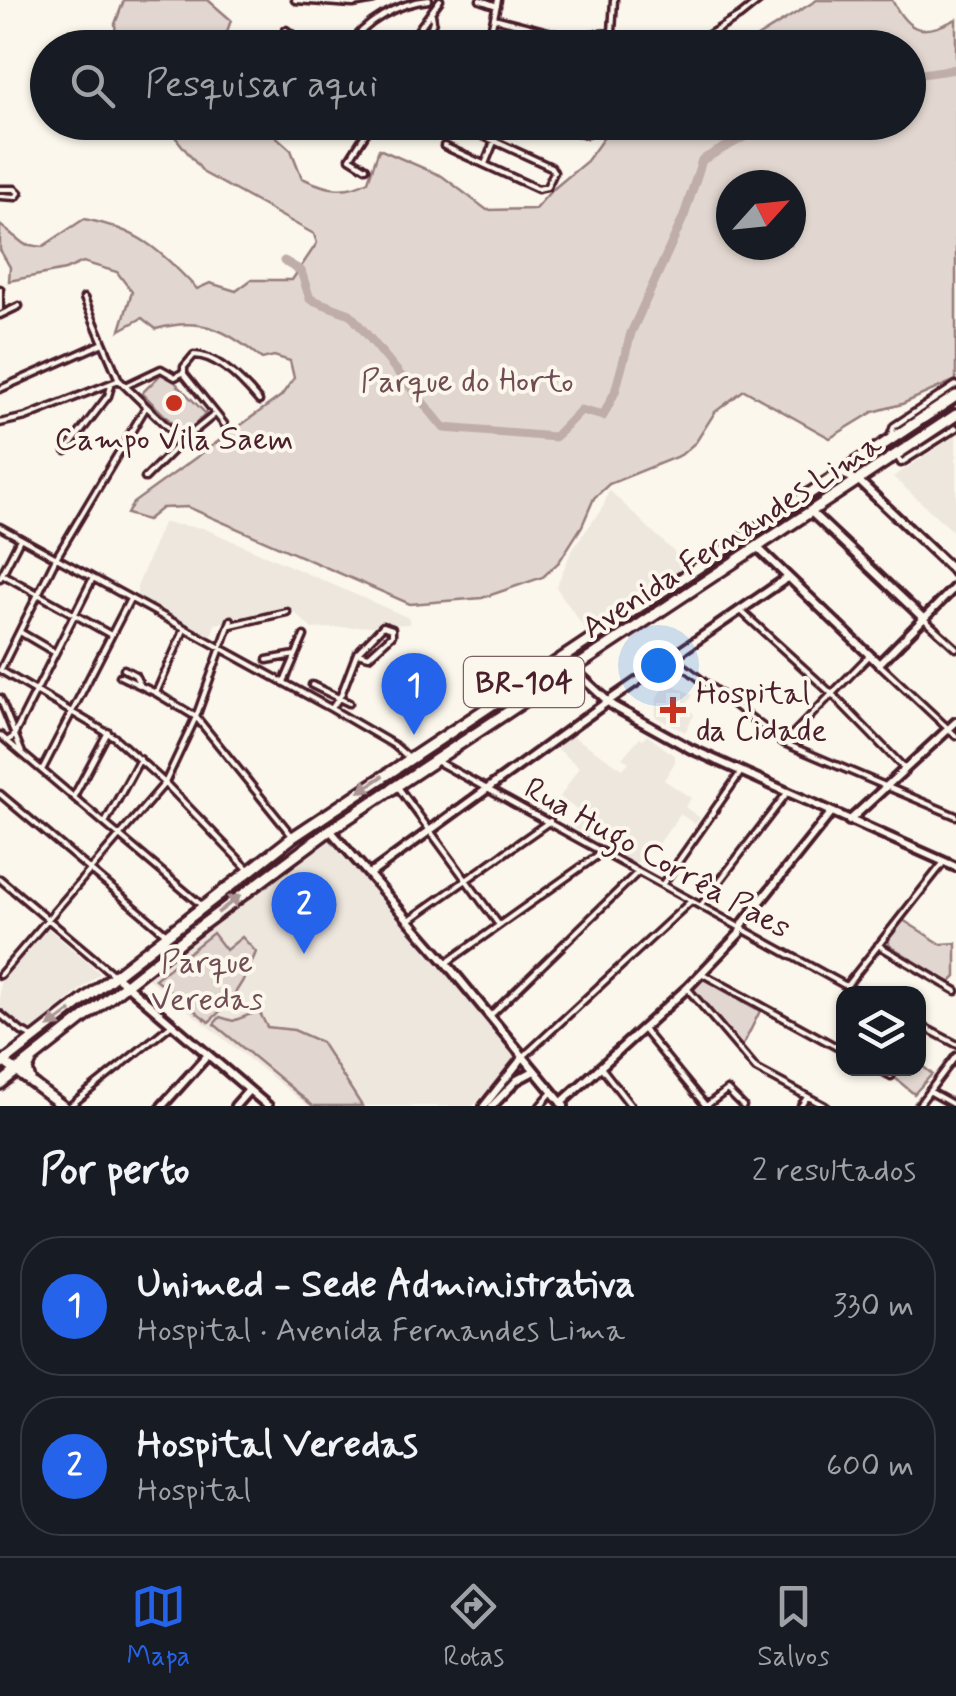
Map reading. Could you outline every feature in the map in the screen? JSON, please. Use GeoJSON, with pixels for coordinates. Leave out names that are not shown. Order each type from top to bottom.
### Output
{"type":"FeatureCollection","features":[{"type":"Feature","properties":{"kind":"highway","name":"Avenida Fernandes Lima"},"geometry":{"type":"LineString","coordinates":[[2,1063],[293,837],[956,396]]}},
{"type":"Feature","properties":{"kind":"highway","name":"Avenida Fernandes Lima"},"geometry":{"type":"LineString","coordinates":[[0,1084],[330,830],[811,512],[898,460],[954,416]]}},
{"type":"Feature","properties":{"kind":"highway"},"geometry":{"type":"LineString","coordinates":[[952,431],[954,416]]}},
{"type":"Feature","properties":{"kind":"highway"},"geometry":{"type":"LineString","coordinates":[[890,440],[898,460]]}},
{"type":"Feature","properties":{"kind":"highway"},"geometry":{"type":"LineString","coordinates":[[30,1080],[27,1070],[32,1059]]}},
{"type":"Feature","properties":{"kind":"main road"},"geometry":{"type":"LineString","coordinates":[[2,1063],[63,1105]]}},
{"type":"Feature","properties":{"kind":"street"},"geometry":{"type":"LineString","coordinates":[[294,0],[353,4],[374,0]]}},
{"type":"Feature","properties":{"kind":"street"},"geometry":{"type":"LineString","coordinates":[[360,30],[410,3],[428,0]]}},
{"type":"Feature","properties":{"kind":"street"},"geometry":{"type":"LineString","coordinates":[[420,30],[440,0]]}},
{"type":"Feature","properties":{"kind":"street"},"geometry":{"type":"LineString","coordinates":[[480,0],[498,3],[491,30]]}},
{"type":"Feature","properties":{"kind":"street"},"geometry":{"type":"LineString","coordinates":[[613,30],[614,0]]}},
{"type":"Feature","properties":{"kind":"street"},"geometry":{"type":"LineString","coordinates":[[717,30],[760,0]]}},
{"type":"Feature","properties":{"kind":"street"},"geometry":{"type":"LineString","coordinates":[[430,30],[432,14]]}},
{"type":"Feature","properties":{"kind":"street"},"geometry":{"type":"LineString","coordinates":[[494,18],[536,30]]}},
{"type":"Feature","properties":{"kind":"street"},"geometry":{"type":"LineString","coordinates":[[362,140],[350,158],[366,168]]}},
{"type":"Feature","properties":{"kind":"street"},"geometry":{"type":"LineString","coordinates":[[444,146],[538,188],[547,187],[554,168],[495,141],[486,164]]}},
{"type":"Feature","properties":{"kind":"street"},"geometry":{"type":"LineString","coordinates":[[0,289],[0,312],[18,306]]}},
{"type":"Feature","properties":{"kind":"street"},"geometry":{"type":"LineString","coordinates":[[84,298],[119,380],[182,440]]}},
{"type":"Feature","properties":{"kind":"street"},"geometry":{"type":"LineString","coordinates":[[0,389],[101,344]]}},
{"type":"Feature","properties":{"kind":"street"},"geometry":{"type":"LineString","coordinates":[[125,386],[161,368],[175,377],[193,356],[202,354],[228,370],[258,401]]}},
{"type":"Feature","properties":{"kind":"street"},"geometry":{"type":"LineString","coordinates":[[183,372],[224,424]]}},
{"type":"Feature","properties":{"kind":"street"},"geometry":{"type":"LineString","coordinates":[[66,451],[119,380]]}},
{"type":"Feature","properties":{"kind":"street"},"geometry":{"type":"LineString","coordinates":[[0,422],[26,417],[105,385],[112,386]]}},
{"type":"Feature","properties":{"kind":"street","name":"Avenida Fernandes Lima"},"geometry":{"type":"LineString","coordinates":[[890,440],[894,426],[956,385]]}},
{"type":"Feature","properties":{"kind":"street"},"geometry":{"type":"LineString","coordinates":[[146,407],[56,558],[0,670],[108,732],[165,783],[250,870]]}},
{"type":"Feature","properties":{"kind":"street"},"geometry":{"type":"LineString","coordinates":[[145,478],[182,440],[214,415]]}},
{"type":"Feature","properties":{"kind":"street","name":"Avenida Fernandes Lima"},"geometry":{"type":"LineString","coordinates":[[898,460],[952,431]]}},
{"type":"Feature","properties":{"kind":"street"},"geometry":{"type":"LineString","coordinates":[[838,473],[860,481],[956,573]]}},
{"type":"Feature","properties":{"kind":"street"},"geometry":{"type":"LineString","coordinates":[[811,512],[956,648]]}},
{"type":"Feature","properties":{"kind":"street"},"geometry":{"type":"LineString","coordinates":[[0,527],[332,709],[409,758]]}},
{"type":"Feature","properties":{"kind":"street"},"geometry":{"type":"LineString","coordinates":[[20,538],[1,576],[110,635]]}},
{"type":"Feature","properties":{"kind":"street"},"geometry":{"type":"LineString","coordinates":[[758,547],[956,736]]}},
{"type":"Feature","properties":{"kind":"street"},"geometry":{"type":"LineString","coordinates":[[8,741],[93,578]]}},
{"type":"Feature","properties":{"kind":"street"},"geometry":{"type":"LineString","coordinates":[[370,874],[607,702],[787,578]]}},
{"type":"Feature","properties":{"kind":"street"},"geometry":{"type":"LineString","coordinates":[[879,664],[956,586]]}},
{"type":"Feature","properties":{"kind":"street"},"geometry":{"type":"LineString","coordinates":[[42,770],[130,599]]}},
{"type":"Feature","properties":{"kind":"street"},"geometry":{"type":"LineString","coordinates":[[742,610],[904,768]]}},
{"type":"Feature","properties":{"kind":"street"},"geometry":{"type":"LineString","coordinates":[[0,975],[165,783],[196,717],[231,622],[287,612]]}},
{"type":"Feature","properties":{"kind":"street"},"geometry":{"type":"LineString","coordinates":[[332,709],[357,652],[383,626],[391,627],[392,636],[369,656],[357,652]]}},
{"type":"Feature","properties":{"kind":"street"},"geometry":{"type":"LineString","coordinates":[[156,692],[184,630]]}},
{"type":"Feature","properties":{"kind":"street"},"geometry":{"type":"LineString","coordinates":[[20,632],[55,653]]}},
{"type":"Feature","properties":{"kind":"street"},"geometry":{"type":"LineString","coordinates":[[284,683],[304,636]]}},
{"type":"Feature","properties":{"kind":"street"},"geometry":{"type":"LineString","coordinates":[[267,660],[296,656]]}},
{"type":"Feature","properties":{"kind":"street"},"geometry":{"type":"LineString","coordinates":[[784,743],[870,656]]}},
{"type":"Feature","properties":{"kind":"street"},"geometry":{"type":"LineString","coordinates":[[672,658],[784,743],[956,816]]}},
{"type":"Feature","properties":{"kind":"street"},"geometry":{"type":"LineString","coordinates":[[124,669],[135,675],[140,685]]}},
{"type":"Feature","properties":{"kind":"street"},"geometry":{"type":"LineString","coordinates":[[574,669],[607,702],[741,772],[956,867]]}},
{"type":"Feature","properties":{"kind":"street"},"geometry":{"type":"LineString","coordinates":[[120,676],[156,692],[196,717],[293,837]]}},
{"type":"Feature","properties":{"kind":"street"},"geometry":{"type":"LineString","coordinates":[[312,685],[349,703]]}},
{"type":"Feature","properties":{"kind":"street"},"geometry":{"type":"LineString","coordinates":[[0,698],[22,754]]}},
{"type":"Feature","properties":{"kind":"street"},"geometry":{"type":"LineString","coordinates":[[849,820],[956,722]]}},
{"type":"Feature","properties":{"kind":"street"},"geometry":{"type":"LineString","coordinates":[[74,796],[108,732]]}},
{"type":"Feature","properties":{"kind":"street"},"geometry":{"type":"LineString","coordinates":[[0,735],[204,907]]}},
{"type":"Feature","properties":{"kind":"street"},"geometry":{"type":"LineString","coordinates":[[106,822],[140,759]]}},
{"type":"Feature","properties":{"kind":"street","name":"Rua Hugo Corrêa Paes"},"geometry":{"type":"LineString","coordinates":[[434,760],[846,986]]}},
{"type":"Feature","properties":{"kind":"street"},"geometry":{"type":"LineString","coordinates":[[662,885],[741,772]]}},
{"type":"Feature","properties":{"kind":"street"},"geometry":{"type":"LineString","coordinates":[[397,786],[498,925]]}},
{"type":"Feature","properties":{"kind":"street"},"geometry":{"type":"LineString","coordinates":[[700,906],[787,793]]}},
{"type":"Feature","properties":{"kind":"street"},"geometry":{"type":"LineString","coordinates":[[0,794],[168,935]]}},
{"type":"Feature","properties":{"kind":"street"},"geometry":{"type":"LineString","coordinates":[[330,830],[562,1104],[701,973],[742,928],[831,814]]}},
{"type":"Feature","properties":{"kind":"street"},"geometry":{"type":"LineString","coordinates":[[408,921],[550,821]]}},
{"type":"Feature","properties":{"kind":"street"},"geometry":{"type":"LineString","coordinates":[[446,963],[603,852]]}},
{"type":"Feature","properties":{"kind":"street"},"geometry":{"type":"LineString","coordinates":[[846,986],[944,862]]}},
{"type":"Feature","properties":{"kind":"street"},"geometry":{"type":"LineString","coordinates":[[490,1016],[639,872]]}},
{"type":"Feature","properties":{"kind":"street"},"geometry":{"type":"LineString","coordinates":[[0,880],[268,1106]]}},
{"type":"Feature","properties":{"kind":"street"},"geometry":{"type":"LineString","coordinates":[[484,1106],[523,1058],[691,901]]}},
{"type":"Feature","properties":{"kind":"street"},"geometry":{"type":"LineString","coordinates":[[878,945],[956,991]]}},
{"type":"Feature","properties":{"kind":"street"},"geometry":{"type":"LineString","coordinates":[[701,973],[836,1047]]}},
{"type":"Feature","properties":{"kind":"street"},"geometry":{"type":"LineString","coordinates":[[686,988],[748,1062],[825,1106]]}},
{"type":"Feature","properties":{"kind":"street"},"geometry":{"type":"LineString","coordinates":[[0,1014],[31,1041]]}},
{"type":"Feature","properties":{"kind":"street"},"geometry":{"type":"LineString","coordinates":[[63,1105],[170,1025]]}},
{"type":"Feature","properties":{"kind":"street"},"geometry":{"type":"LineString","coordinates":[[642,1028],[706,1106],[728,1090],[743,1106]]}},
{"type":"Feature","properties":{"kind":"street"},"geometry":{"type":"LineString","coordinates":[[926,1028],[956,1044]]}},
{"type":"Feature","properties":{"kind":"street"},"geometry":{"type":"LineString","coordinates":[[22,1032],[31,1041]]}},
{"type":"Feature","properties":{"kind":"street"},"geometry":{"type":"LineString","coordinates":[[162,1106],[207,1056]]}},
{"type":"Feature","properties":{"kind":"street"},"geometry":{"type":"LineString","coordinates":[[918,1106],[956,1056]]}},
{"type":"Feature","properties":{"kind":"street"},"geometry":{"type":"LineString","coordinates":[[600,1066],[631,1106]]}},
{"type":"Feature","properties":{"kind":"street"},"geometry":{"type":"LineString","coordinates":[[492,1106],[517,1080],[534,1070]]}},
{"type":"Feature","properties":{"kind":"street"},"geometry":{"type":"LineString","coordinates":[[235,1106],[249,1090]]}},
{"type":"Feature","properties":{"kind":"street"},"geometry":{"type":"LineString","coordinates":[[929,1091],[956,1106]]}},
{"type":"Feature","properties":{"kind":"street"},"geometry":{"type":"LineString","coordinates":[[540,1106],[552,1092]]}},
{"type":"Feature","properties":{"kind":"street"},"geometry":{"type":"LineString","coordinates":[[801,1106],[807,1098]]}},
{"type":"Feature","properties":{"kind":"shaded area"},"geometry":{"type":"Polygon","coordinates":[[[956,435],[956,534],[893,477],[956,435]]]}},
{"type":"Feature","properties":{"kind":"shaded area"},"geometry":{"type":"Polygon","coordinates":[[[609,490],[688,565],[587,632],[556,587],[572,550],[603,507],[609,490]]]}},
{"type":"Feature","properties":{"kind":"shaded area"},"geometry":{"type":"Polygon","coordinates":[[[163,523],[203,528],[409,618],[409,624],[312,629],[290,608],[215,624],[210,640],[137,598],[137,587],[163,523]]]}},
{"type":"Feature","properties":{"kind":"shaded area","name":"Hospital da Cidade"},"geometry":{"type":"Polygon","coordinates":[[[667,681],[693,695],[687,704],[694,715],[685,732],[655,717],[657,697],[667,681]]]}},
{"type":"Feature","properties":{"kind":"shaded area"},"geometry":{"type":"Polygon","coordinates":[[[571,735],[623,769],[629,762],[622,758],[640,737],[647,735],[675,756],[664,780],[691,798],[685,807],[700,818],[695,824],[680,814],[653,852],[646,850],[636,864],[570,826],[579,812],[560,797],[579,767],[552,744],[571,735]]]}},
{"type":"Feature","properties":{"kind":"shaded area"},"geometry":{"type":"Polygon","coordinates":[[[328,837],[519,1056],[473,1106],[308,1106],[146,977],[328,837]]]}},
{"type":"Feature","properties":{"kind":"shaded area"},"geometry":{"type":"Polygon","coordinates":[[[44,925],[100,973],[28,1034],[0,1011],[0,977],[44,925]]]}},
{"type":"Feature","properties":{"kind":"green space"},"geometry":{"type":"Polygon","coordinates":[[[124,0],[208,0],[231,20],[228,30],[116,30],[124,0]]]}},
{"type":"Feature","properties":{"kind":"green space","name":"Parque do Horto"},"geometry":{"type":"Polygon","coordinates":[[[817,0],[892,0],[905,20],[918,29],[935,28],[956,19],[956,380],[873,412],[830,438],[744,390],[715,412],[696,442],[681,455],[609,484],[594,498],[559,562],[543,577],[482,598],[410,604],[188,507],[162,508],[147,520],[127,514],[133,503],[281,396],[294,378],[290,361],[274,356],[262,359],[225,333],[200,325],[156,329],[142,318],[120,330],[132,292],[117,272],[83,262],[65,270],[9,281],[10,267],[0,250],[0,225],[24,244],[42,247],[84,219],[120,229],[147,243],[197,289],[210,283],[236,291],[251,280],[292,280],[317,243],[314,234],[204,173],[178,140],[280,140],[291,150],[302,178],[335,188],[351,188],[368,181],[379,149],[442,176],[487,210],[535,209],[587,161],[602,140],[926,140],[926,30],[768,30],[817,0]]]}},
{"type":"Feature","properties":{"kind":"green space","name":"Campo Vila Saem"},"geometry":{"type":"Polygon","coordinates":[[[164,371],[206,414],[184,435],[142,393],[164,371]]]}},
{"type":"Feature","properties":{"kind":"green space"},"geometry":{"type":"Polygon","coordinates":[[[903,920],[941,944],[956,943],[956,977],[950,983],[889,945],[889,933],[903,920]]]}},
{"type":"Feature","properties":{"kind":"green space","name":"Parque Veredas"},"geometry":{"type":"Polygon","coordinates":[[[213,933],[226,950],[242,937],[256,952],[237,990],[209,1022],[155,979],[213,933]]]}},
{"type":"Feature","properties":{"kind":"green space"},"geometry":{"type":"Polygon","coordinates":[[[698,976],[760,1011],[741,1049],[689,995],[686,987],[698,976]]]}},
{"type":"Feature","properties":{"kind":"green space","name":"Parque Veredas"},"geometry":{"type":"Polygon","coordinates":[[[259,1011],[267,1027],[294,1030],[321,1042],[362,1106],[313,1106],[214,1024],[220,1017],[233,1021],[259,1011]]]}},
{"type":"Feature","properties":{"kind":"green space"},"geometry":{"type":"Polygon","coordinates":[[[926,1069],[932,1074],[914,1094],[895,1078],[926,1076],[926,1069]]]}},
{"type":"Feature","properties":{"kind":"waterway"},"geometry":{"type":"LineString","coordinates":[[926,73],[956,69]]}},
{"type":"Feature","properties":{"kind":"waterway"},"geometry":{"type":"LineString","coordinates":[[284,261],[301,271],[310,299],[350,314],[444,428],[555,437],[581,410],[603,416],[615,392],[631,333],[684,216],[702,160],[738,140]]}},
{"type":"Feature","properties":{"kind":"place","name":"Campo Vila Saem"},"geometry":{"type":"Point","coordinates":[174,403]}},
{"type":"Feature","properties":{"kind":"place","name":"Hospital da Cidade"},"geometry":{"type":"Point","coordinates":[673,710]}},
{"type":"Feature","properties":{"kind":"place","name":"Unimed - Sede Administrativa"},"geometry":{"type":"Point","coordinates":[414,735]}},
{"type":"Feature","properties":{"kind":"place","name":"Hospital Veredas"},"geometry":{"type":"Point","coordinates":[304,954]}}]}
